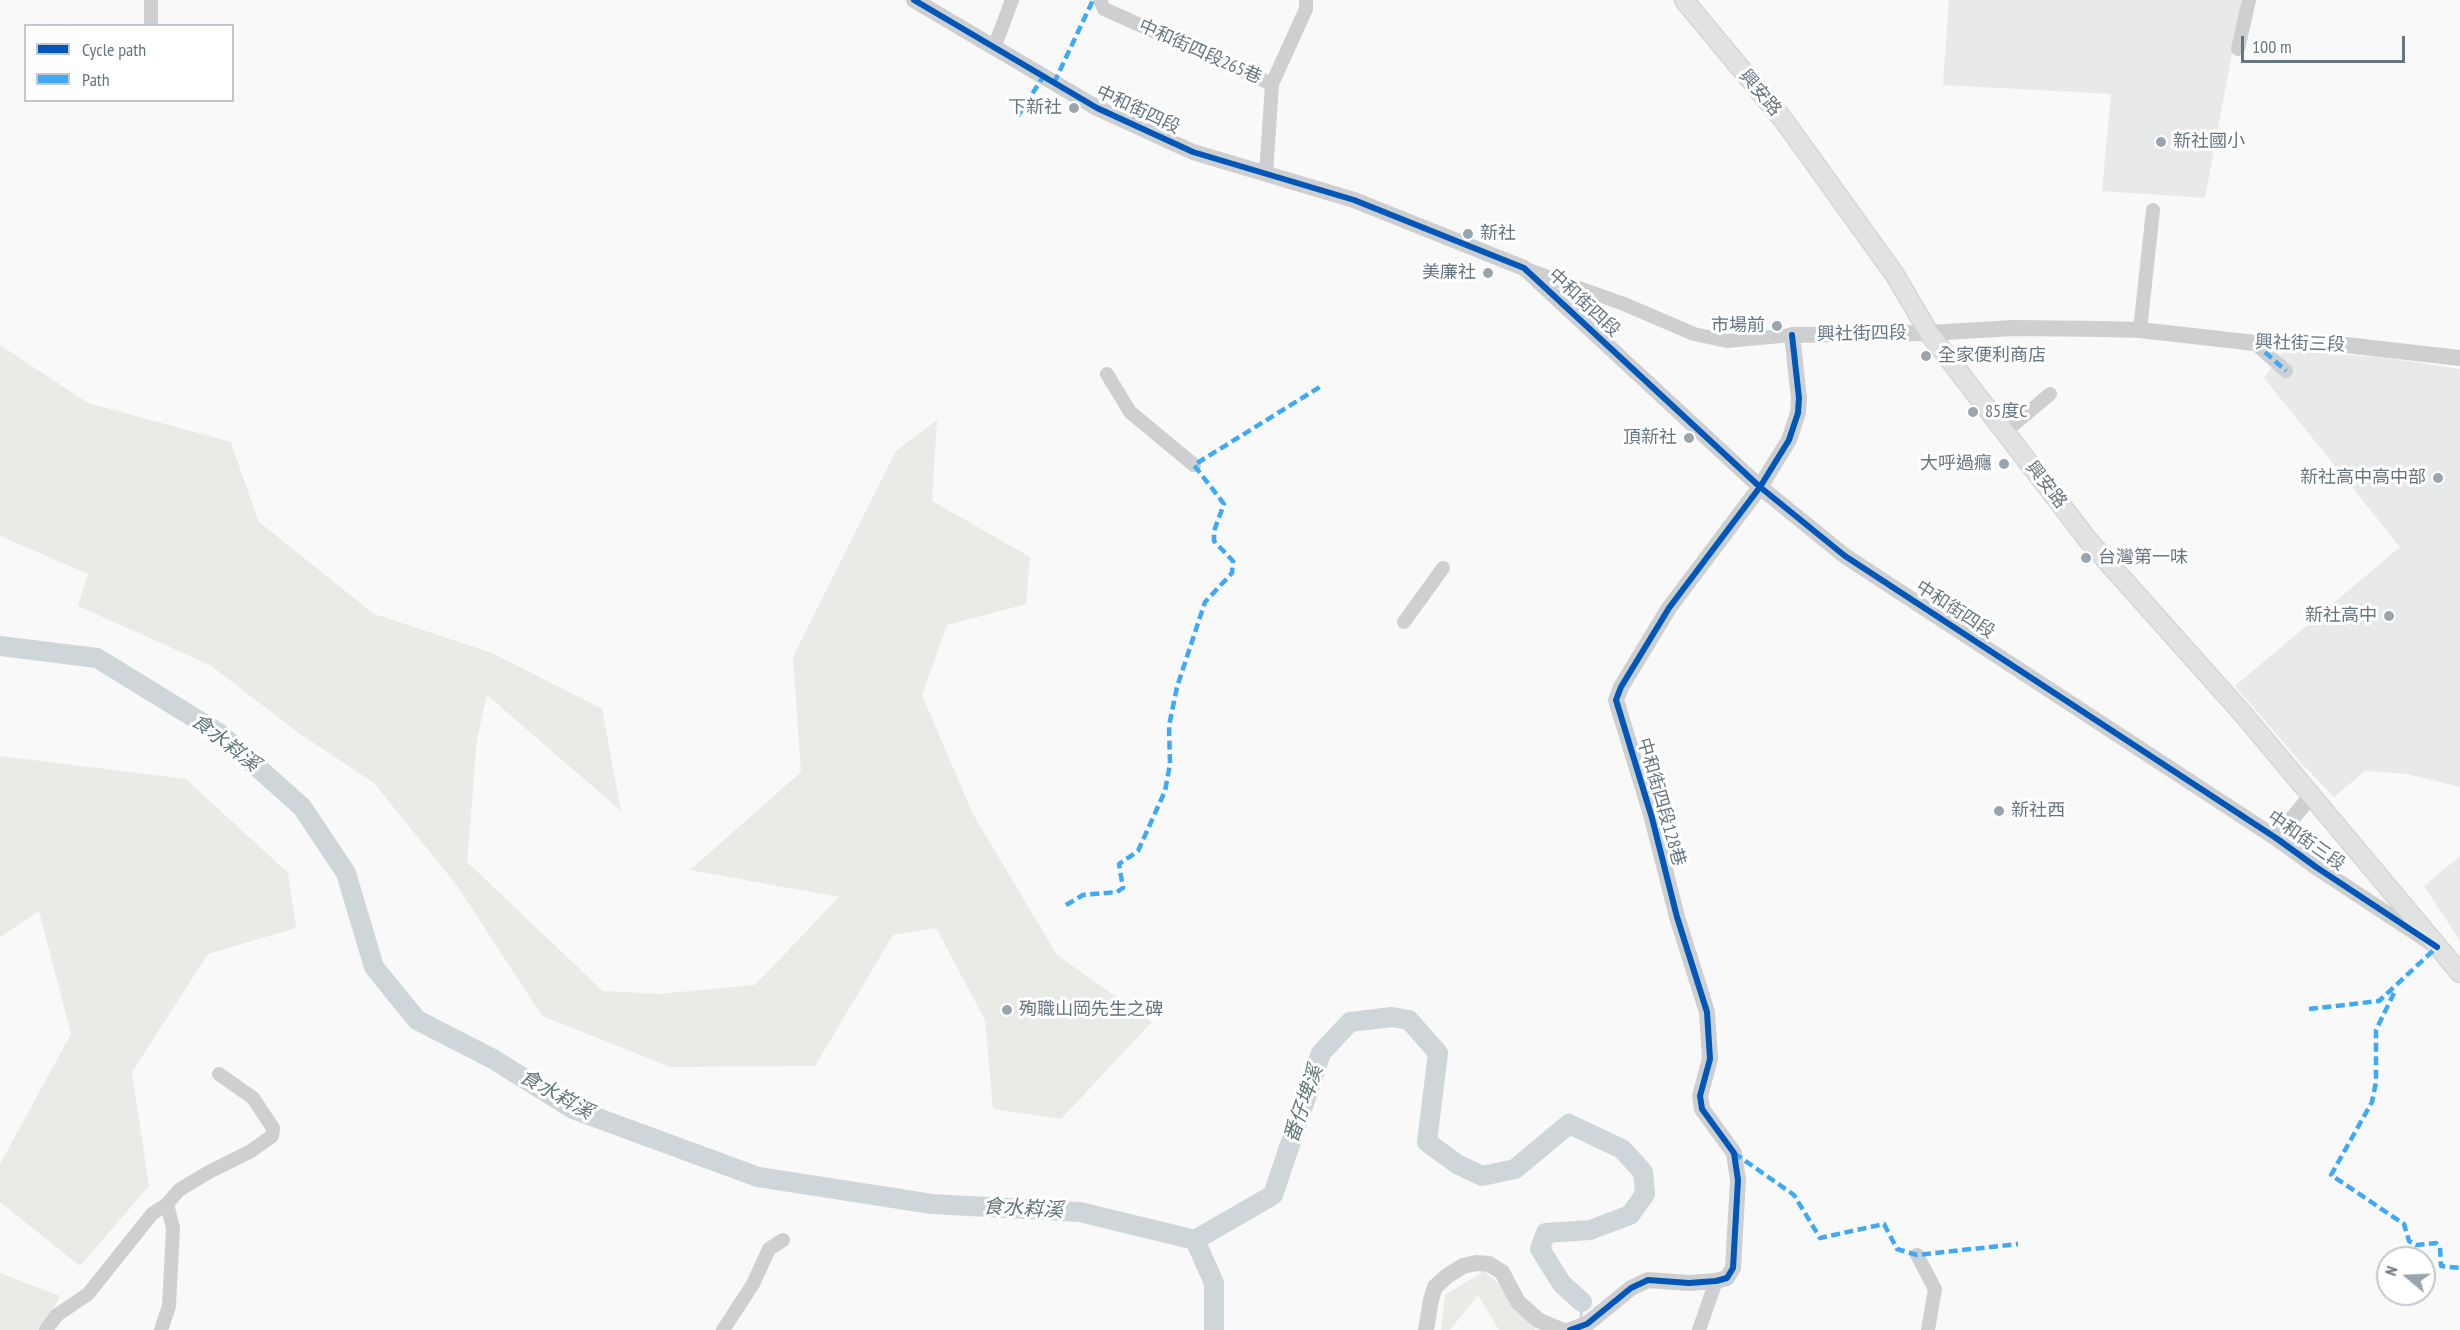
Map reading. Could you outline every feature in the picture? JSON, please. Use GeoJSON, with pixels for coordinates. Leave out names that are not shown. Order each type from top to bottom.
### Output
{"type":"FeatureCollection","features":[{"type":"Feature","properties":{"kind":"main road","name":"興安路"},"geometry":{"type":"LineString","coordinates":[[1684,0],[1785,122],[1895,275],[1929,333],[2088,540],[2243,714],[2437,947]]}},
{"type":"Feature","properties":{"kind":"main road","name":"中和街三段"},"geometry":{"type":"LineString","coordinates":[[2437,947],[2460,973]]}},
{"type":"Feature","properties":{"kind":"street"},"geometry":{"type":"LineString","coordinates":[[151,0],[151,24]]}},
{"type":"Feature","properties":{"kind":"street","name":"中和街四段"},"geometry":{"type":"LineString","coordinates":[[914,0],[1097,108],[1193,152],[1354,200],[1524,268],[1760,487],[1845,556],[2156,761]]}},
{"type":"Feature","properties":{"kind":"street"},"geometry":{"type":"LineString","coordinates":[[994,48],[1011,0]]}},
{"type":"Feature","properties":{"kind":"street","name":"中和街四段265巷"},"geometry":{"type":"LineString","coordinates":[[1100,0],[1104,9],[1272,84]]}},
{"type":"Feature","properties":{"kind":"street"},"geometry":{"type":"LineString","coordinates":[[2238,49],[2249,0]]}},
{"type":"Feature","properties":{"kind":"street"},"geometry":{"type":"LineString","coordinates":[[1266,174],[1272,84],[1306,4]]}},
{"type":"Feature","properties":{"kind":"street"},"geometry":{"type":"LineString","coordinates":[[2140,330],[2153,210]]}},
{"type":"Feature","properties":{"kind":"street","name":"興社街四段"},"geometry":{"type":"LineString","coordinates":[[1524,268],[1624,304],[1695,334],[1727,341],[1792,335],[1929,333],[2013,328],[2140,330]]}},
{"type":"Feature","properties":{"kind":"street","name":"興社街三段"},"geometry":{"type":"LineString","coordinates":[[2140,330],[2255,343],[2346,345],[2460,358]]}},
{"type":"Feature","properties":{"kind":"street","name":"中和街四段128巷"},"geometry":{"type":"LineString","coordinates":[[1716,1281],[1727,1278],[1733,1268],[1735,1257],[1738,1180],[1734,1153],[1702,1109],[1700,1096],[1710,1059],[1707,1012],[1677,917],[1652,818],[1616,700],[1621,687],[1669,608],[1760,487],[1789,440],[1798,413],[1799,398],[1792,335]]}},
{"type":"Feature","properties":{"kind":"street"},"geometry":{"type":"LineString","coordinates":[[2255,343],[2286,371]]}},
{"type":"Feature","properties":{"kind":"street"},"geometry":{"type":"LineString","coordinates":[[1107,374],[1130,412],[1194,465]]}},
{"type":"Feature","properties":{"kind":"street"},"geometry":{"type":"LineString","coordinates":[[2005,432],[2050,394]]}},
{"type":"Feature","properties":{"kind":"street"},"geometry":{"type":"LineString","coordinates":[[1404,622],[1443,568]]}},
{"type":"Feature","properties":{"kind":"street","name":"中和街三段"},"geometry":{"type":"LineString","coordinates":[[2156,761],[2276,838],[2437,947]]}},
{"type":"Feature","properties":{"kind":"street","name":"中和街三段"},"geometry":{"type":"LineString","coordinates":[[2276,838],[2311,796]]}},
{"type":"Feature","properties":{"kind":"street"},"geometry":{"type":"LineString","coordinates":[[46,1330],[57,1315],[88,1294],[152,1214],[167,1204],[179,1190],[251,1151],[272,1136],[273,1128],[253,1098],[219,1074]]}},
{"type":"Feature","properties":{"kind":"street"},"geometry":{"type":"LineString","coordinates":[[161,1330],[169,1306],[173,1228],[167,1204]]}},
{"type":"Feature","properties":{"kind":"street"},"geometry":{"type":"LineString","coordinates":[[723,1330],[753,1284],[769,1250],[783,1240]]}},
{"type":"Feature","properties":{"kind":"street"},"geometry":{"type":"LineString","coordinates":[[1917,1255],[1935,1289],[1928,1330]]}},
{"type":"Feature","properties":{"kind":"street"},"geometry":{"type":"LineString","coordinates":[[1426,1330],[1435,1287],[1463,1266],[1476,1263],[1489,1264],[1502,1272],[1518,1302],[1538,1320],[1561,1330]]}},
{"type":"Feature","properties":{"kind":"street"},"geometry":{"type":"LineString","coordinates":[[1570,1330],[1587,1324],[1631,1288],[1648,1281],[1689,1283],[1716,1281],[1700,1330]]}},
{"type":"Feature","properties":{"kind":"shaded area","name":"新社國小"},"geometry":{"type":"Polygon","coordinates":[[[1949,0],[2242,0],[2205,198],[2102,191],[2111,94],[1943,85],[1949,0]]]}},
{"type":"Feature","properties":{"kind":"shaded area"},"geometry":{"type":"Polygon","coordinates":[[[0,345],[88,403],[231,442],[258,521],[374,614],[492,653],[602,709],[621,811],[487,695],[477,739],[467,862],[603,991],[658,994],[755,985],[839,897],[690,870],[801,772],[793,657],[896,451],[937,420],[932,501],[1030,557],[1026,604],[947,625],[922,695],[973,814],[1057,955],[1152,1022],[1061,1119],[993,1109],[985,1020],[936,928],[893,935],[815,1066],[671,1067],[542,1016],[458,887],[374,783],[300,734],[210,665],[78,606],[88,574],[0,536],[0,345]]]}},
{"type":"Feature","properties":{"kind":"shaded area","name":"新社高中"},"geometry":{"type":"Polygon","coordinates":[[[2284,350],[2387,358],[2460,369],[2460,787],[2407,774],[2365,771],[2334,797],[2303,765],[2235,686],[2400,547],[2264,378],[2284,350]]]}},
{"type":"Feature","properties":{"kind":"shaded area"},"geometry":{"type":"Polygon","coordinates":[[[0,756],[186,779],[288,873],[296,928],[208,954],[132,1072],[149,1186],[80,1266],[0,1202],[0,1164],[71,1034],[39,911],[0,937],[0,756]]]}},
{"type":"Feature","properties":{"kind":"shaded area"},"geometry":{"type":"Polygon","coordinates":[[[2460,856],[2460,941],[2424,886],[2460,856]]]}},
{"type":"Feature","properties":{"kind":"shaded area"},"geometry":{"type":"Polygon","coordinates":[[[1484,1271],[1514,1298],[1535,1330],[1499,1330],[1478,1295],[1450,1330],[1441,1330],[1445,1295],[1484,1271]]]}},
{"type":"Feature","properties":{"kind":"shaded area"},"geometry":{"type":"Polygon","coordinates":[[[0,1273],[60,1296],[42,1330],[0,1330],[0,1273]]]}},
{"type":"Feature","properties":{"kind":"waterway","name":"食水嵙溪"},"geometry":{"type":"LineString","coordinates":[[0,646],[97,658],[219,733],[302,807],[346,873],[374,967],[417,1020],[493,1059],[573,1109],[758,1177],[932,1204],[1080,1212],[1195,1240],[1214,1283],[1214,1330]]}},
{"type":"Feature","properties":{"kind":"waterway","name":"番仔埤溪"},"geometry":{"type":"LineString","coordinates":[[1195,1240],[1273,1195],[1321,1053],[1350,1022],[1392,1017],[1409,1020],[1438,1053],[1427,1142],[1457,1164],[1482,1176],[1515,1169],[1569,1124],[1622,1149],[1643,1172],[1645,1194],[1630,1215],[1590,1230],[1546,1233],[1540,1249],[1562,1284],[1582,1302]]}},
{"type":"Feature","properties":{"kind":"waterway","name":"番仔埤溪"},"geometry":{"type":"LineString","coordinates":[[1581,1319],[1582,1302]]}},
{"type":"Feature","properties":{"kind":"marked path"},"geometry":{"type":"LineString","coordinates":[[1054,83],[1093,0]]}},
{"type":"Feature","properties":{"kind":"marked path"},"geometry":{"type":"LineString","coordinates":[[1018,116],[1043,77]]}},
{"type":"Feature","properties":{"kind":"marked path"},"geometry":{"type":"LineString","coordinates":[[2255,343],[2286,371]]}},
{"type":"Feature","properties":{"kind":"marked path"},"geometry":{"type":"LineString","coordinates":[[1066,905],[1083,895],[1117,892],[1123,888],[1119,864],[1138,851],[1165,791],[1170,764],[1169,726],[1177,687],[1205,602],[1232,573],[1233,561],[1214,541],[1214,531],[1224,504],[1194,465],[1323,385]]}},
{"type":"Feature","properties":{"kind":"marked path"},"geometry":{"type":"LineString","coordinates":[[2309,1009],[2379,1001],[2437,947]]}},
{"type":"Feature","properties":{"kind":"marked path"},"geometry":{"type":"LineString","coordinates":[[2394,993],[2376,1030],[2376,1082],[2372,1102],[2331,1175],[2404,1224],[2409,1241],[2416,1245],[2436,1243],[2440,1247],[2441,1266],[2460,1268]]}},
{"type":"Feature","properties":{"kind":"marked path"},"geometry":{"type":"LineString","coordinates":[[1734,1153],[1794,1195],[1820,1238],[1884,1224],[1897,1249],[1917,1255],[2018,1244]]}},
{"type":"Feature","properties":{"kind":"cycle path"},"geometry":{"type":"LineString","coordinates":[[914,0],[1097,108],[1193,152],[1354,200],[1524,268],[1760,487],[1845,556],[2276,838],[2437,947]]}},
{"type":"Feature","properties":{"kind":"cycle path"},"geometry":{"type":"LineString","coordinates":[[1570,1330],[1587,1324],[1631,1288],[1648,1280],[1689,1283],[1716,1281],[1727,1278],[1733,1268],[1738,1180],[1734,1153],[1702,1109],[1700,1096],[1710,1059],[1707,1012],[1677,917],[1652,818],[1616,700],[1621,687],[1669,608],[1760,487],[1789,440],[1798,413],[1799,398],[1792,335]]}},
{"type":"Feature","properties":{"kind":"place","name":"下新社"},"geometry":{"type":"Point","coordinates":[1074,108]}},
{"type":"Feature","properties":{"kind":"place","name":"新社國小"},"geometry":{"type":"Point","coordinates":[2161,142]}},
{"type":"Feature","properties":{"kind":"place","name":"新社"},"geometry":{"type":"Point","coordinates":[1468,234]}},
{"type":"Feature","properties":{"kind":"place","name":"美廉社"},"geometry":{"type":"Point","coordinates":[1488,273]}},
{"type":"Feature","properties":{"kind":"place","name":"市場前"},"geometry":{"type":"Point","coordinates":[1777,326]}},
{"type":"Feature","properties":{"kind":"place","name":"全家便利商店"},"geometry":{"type":"Point","coordinates":[1926,356]}},
{"type":"Feature","properties":{"kind":"place","name":"85度C"},"geometry":{"type":"Point","coordinates":[1973,412]}},
{"type":"Feature","properties":{"kind":"place","name":"頂新社"},"geometry":{"type":"Point","coordinates":[1689,438]}},
{"type":"Feature","properties":{"kind":"place","name":"大呼過癮"},"geometry":{"type":"Point","coordinates":[2004,464]}},
{"type":"Feature","properties":{"kind":"place","name":"新社高中高中部"},"geometry":{"type":"Point","coordinates":[2438,478]}},
{"type":"Feature","properties":{"kind":"place","name":"台灣第一味"},"geometry":{"type":"Point","coordinates":[2086,558]}},
{"type":"Feature","properties":{"kind":"place","name":"新社高中"},"geometry":{"type":"Point","coordinates":[2389,616]}},
{"type":"Feature","properties":{"kind":"place","name":"新社西"},"geometry":{"type":"Point","coordinates":[1999,811]}},
{"type":"Feature","properties":{"kind":"place","name":"殉職山岡先生之碑"},"geometry":{"type":"Point","coordinates":[1007,1010]}}]}
